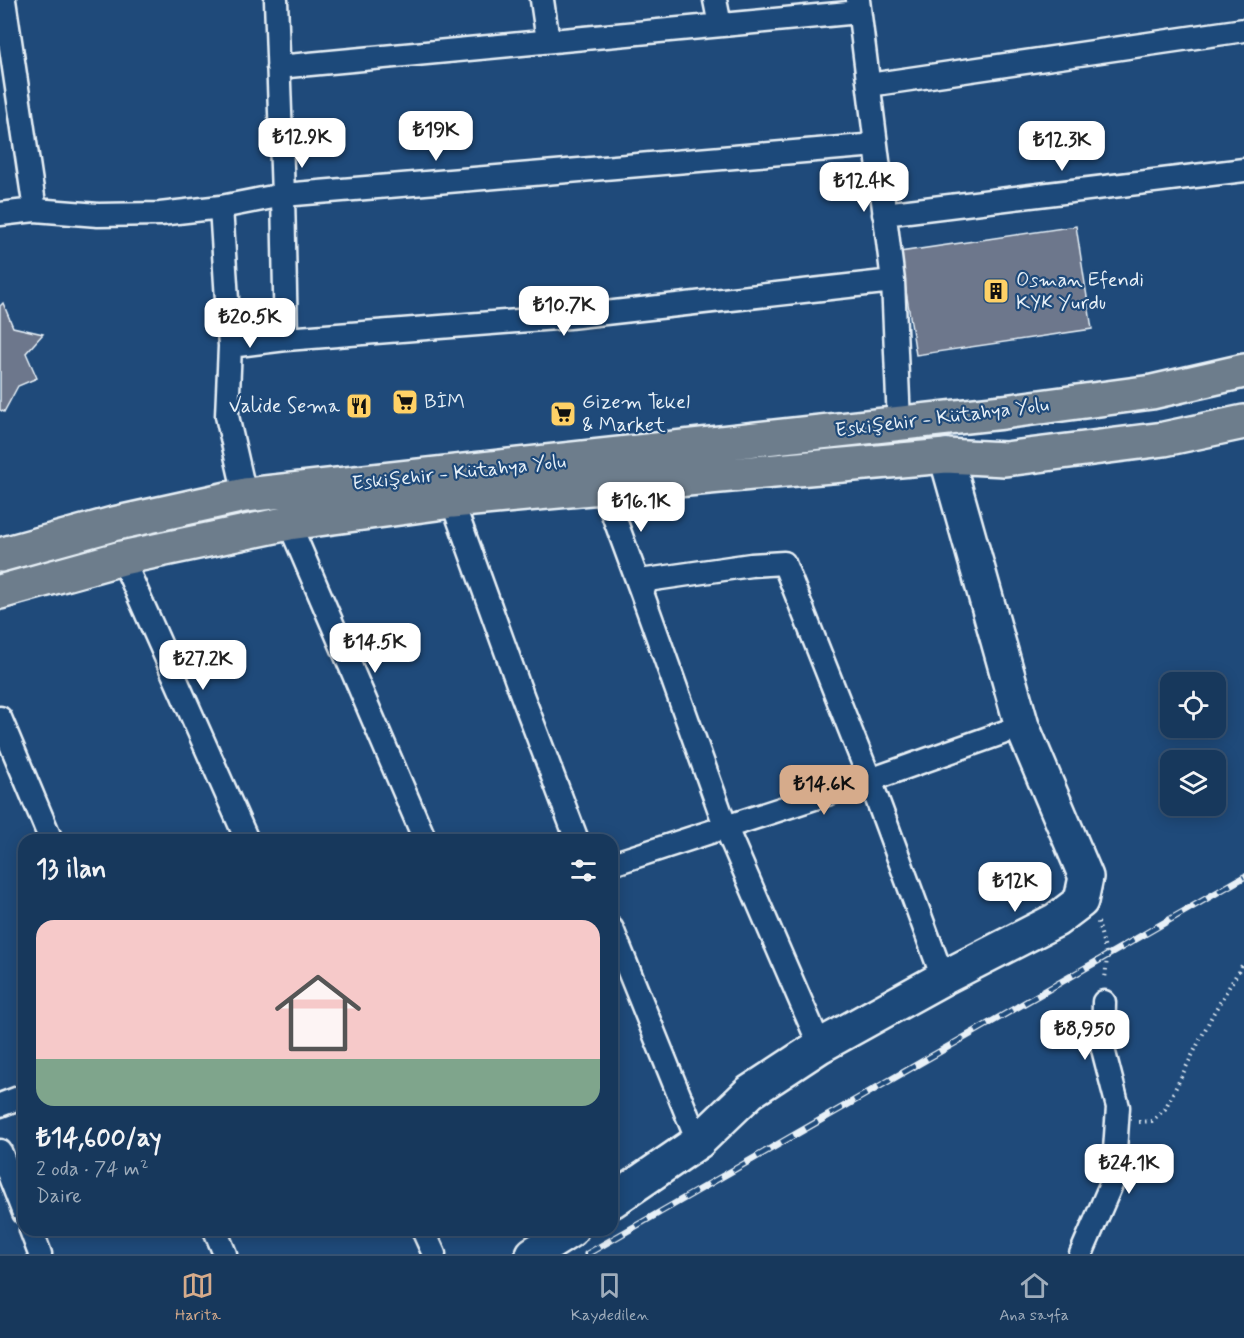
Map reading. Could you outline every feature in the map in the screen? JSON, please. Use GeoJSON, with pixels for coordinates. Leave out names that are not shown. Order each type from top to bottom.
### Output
{"type":"FeatureCollection","features":[{"type":"Feature","properties":{"kind":"highway","name":"Eskişehir - Kütahya Yolu"},"geometry":{"type":"LineString","coordinates":[[0,555],[113,524],[245,495],[899,423],[1152,392],[1244,371]]}},
{"type":"Feature","properties":{"kind":"highway","name":"Eskişehir - Kütahya Yolu"},"geometry":{"type":"LineString","coordinates":[[0,592],[122,558],[289,523],[452,501],[946,456],[1005,459],[1164,439],[1244,422]]}},
{"type":"Feature","properties":{"kind":"street"},"geometry":{"type":"LineString","coordinates":[[4,0],[35,210]]}},
{"type":"Feature","properties":{"kind":"street"},"geometry":{"type":"LineString","coordinates":[[276,0],[286,339]]}},
{"type":"Feature","properties":{"kind":"street"},"geometry":{"type":"LineString","coordinates":[[542,0],[548,41]]}},
{"type":"Feature","properties":{"kind":"street"},"geometry":{"type":"LineString","coordinates":[[715,0],[720,25]]}},
{"type":"Feature","properties":{"kind":"street"},"geometry":{"type":"LineString","coordinates":[[278,67],[720,25],[859,6],[893,281],[899,423]]}},
{"type":"Feature","properties":{"kind":"street"},"geometry":{"type":"LineString","coordinates":[[869,85],[1244,30]]}},
{"type":"Feature","properties":{"kind":"street"},"geometry":{"type":"LineString","coordinates":[[0,214],[35,210],[98,215],[160,214],[221,207],[283,195],[876,145]]}},
{"type":"Feature","properties":{"kind":"street"},"geometry":{"type":"LineString","coordinates":[[884,214],[1244,170]]}},
{"type":"Feature","properties":{"kind":"street"},"geometry":{"type":"LineString","coordinates":[[221,207],[230,345],[227,416],[245,495]]}},
{"type":"Feature","properties":{"kind":"street"},"geometry":{"type":"LineString","coordinates":[[230,345],[569,317],[893,281]]}},
{"type":"Feature","properties":{"kind":"street"},"geometry":{"type":"LineString","coordinates":[[618,1197],[698,1142],[750,1092],[820,1046],[943,978],[1056,920],[1082,902],[1086,877],[1022,726],[946,456]]}},
{"type":"Feature","properties":{"kind":"street"},"geometry":{"type":"LineString","coordinates":[[603,487],[726,828],[820,1046]]}},
{"type":"Feature","properties":{"kind":"street"},"geometry":{"type":"LineString","coordinates":[[452,501],[575,834]]}},
{"type":"Feature","properties":{"kind":"street"},"geometry":{"type":"LineString","coordinates":[[289,523],[422,834]]}},
{"type":"Feature","properties":{"kind":"street"},"geometry":{"type":"LineString","coordinates":[[122,558],[244,834]]}},
{"type":"Feature","properties":{"kind":"street"},"geometry":{"type":"LineString","coordinates":[[642,593],[647,580],[751,565],[784,563],[870,780],[943,978]]}},
{"type":"Feature","properties":{"kind":"street"},"geometry":{"type":"LineString","coordinates":[[0,718],[48,834]]}},
{"type":"Feature","properties":{"kind":"street"},"geometry":{"type":"LineString","coordinates":[[618,862],[870,780],[1022,726]]}},
{"type":"Feature","properties":{"kind":"street"},"geometry":{"type":"LineString","coordinates":[[618,943],[698,1142]]}},
{"type":"Feature","properties":{"kind":"street"},"geometry":{"type":"LineString","coordinates":[[1081,1254],[1113,1180],[1118,1107],[1103,1049],[1104,1002]]}},
{"type":"Feature","properties":{"kind":"street"},"geometry":{"type":"LineString","coordinates":[[0,1105],[18,1098]]}},
{"type":"Feature","properties":{"kind":"street"},"geometry":{"type":"LineString","coordinates":[[0,1151],[18,1198]]}},
{"type":"Feature","properties":{"kind":"street"},"geometry":{"type":"LineString","coordinates":[[33,1236],[40,1254]]}},
{"type":"Feature","properties":{"kind":"street"},"geometry":{"type":"LineString","coordinates":[[218,1236],[225,1254]]}},
{"type":"Feature","properties":{"kind":"street"},"geometry":{"type":"LineString","coordinates":[[426,1236],[434,1254]]}},
{"type":"Feature","properties":{"kind":"street"},"geometry":{"type":"LineString","coordinates":[[533,1254],[562,1236]]}},
{"type":"Feature","properties":{"kind":"path"},"geometry":{"type":"LineString","coordinates":[[1086,877],[1107,957],[1104,1002]]}},
{"type":"Feature","properties":{"kind":"path"},"geometry":{"type":"LineString","coordinates":[[1116,1123],[1152,1121],[1165,1109],[1213,1014],[1244,962]]}},
{"type":"Feature","properties":{"kind":"building","name":"Osman Efendi KYK Yurdu"},"geometry":{"type":"Polygon","coordinates":[[[1076,226],[1092,329],[916,355],[900,252],[1076,226]]]}},
{"type":"Feature","properties":{"kind":"building"},"geometry":{"type":"Polygon","coordinates":[[[3,303],[13,327],[43,334],[26,353],[37,378],[18,386],[4,412],[0,410],[0,306],[3,303]]]}},
{"type":"Feature","properties":{"kind":"railway"},"geometry":{"type":"LineString","coordinates":[[587,1254],[1244,877]]}},
{"type":"Feature","properties":{"kind":"place","name":"Osman Efendi KYK Yurdu"},"geometry":{"type":"Point","coordinates":[996,291]}},
{"type":"Feature","properties":{"kind":"place","name":"BİM"},"geometry":{"type":"Point","coordinates":[405,402]}},
{"type":"Feature","properties":{"kind":"place","name":"Valide Sema"},"geometry":{"type":"Point","coordinates":[359,406]}},
{"type":"Feature","properties":{"kind":"place","name":"Gizem Tekel & Market"},"geometry":{"type":"Point","coordinates":[563,414]}}]}
